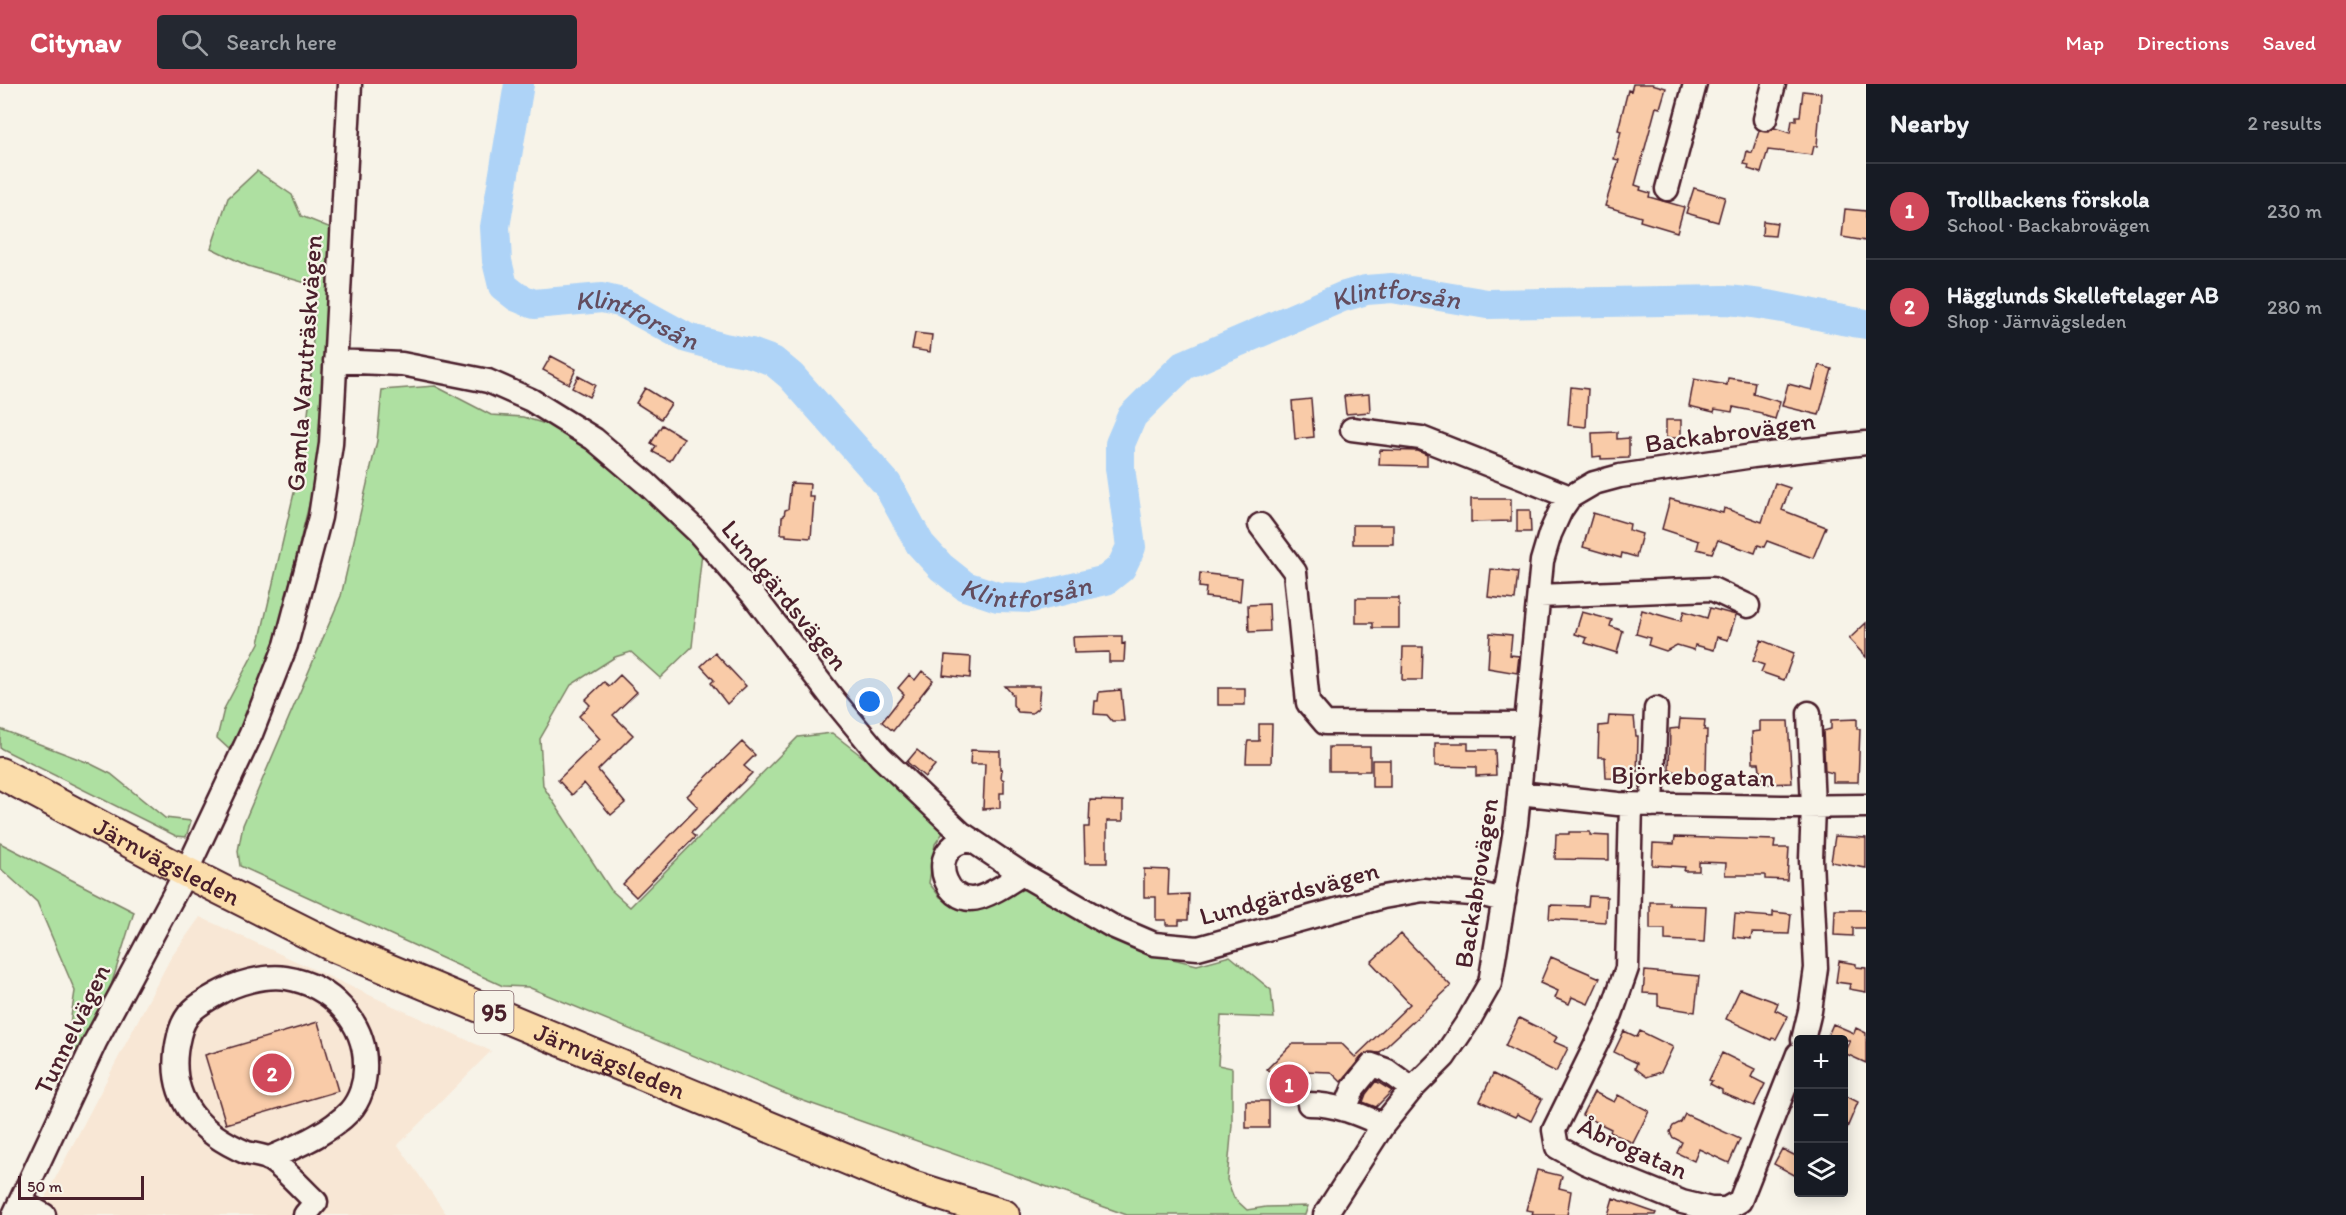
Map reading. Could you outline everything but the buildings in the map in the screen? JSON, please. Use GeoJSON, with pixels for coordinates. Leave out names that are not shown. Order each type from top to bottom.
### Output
{"type":"FeatureCollection","features":[{"type":"Feature","properties":{"kind":"main road","name":"Järnvägsleden"},"geometry":{"type":"LineString","coordinates":[[0,773],[186,872],[335,946],[912,1186],[1004,1215]]}},
{"type":"Feature","properties":{"kind":"street","name":"Gamla Varuträskvägen"},"geometry":{"type":"LineString","coordinates":[[186,872],[251,734],[286,645],[320,517],[331,444],[350,84]]}},
{"type":"Feature","properties":{"kind":"street"},"geometry":{"type":"LineString","coordinates":[[1667,189],[1695,84]]}},
{"type":"Feature","properties":{"kind":"street"},"geometry":{"type":"LineString","coordinates":[[1766,119],[1774,84]]}},
{"type":"Feature","properties":{"kind":"street","name":"Lundgärdsvägen"},"geometry":{"type":"LineString","coordinates":[[335,360],[402,364],[488,381],[531,400],[594,439],[698,532],[754,596],[880,756],[961,833],[1022,874],[1112,926],[1154,944],[1198,948],[1383,897],[1423,890],[1483,895],[1504,900]]}},
{"type":"Feature","properties":{"kind":"street"},"geometry":{"type":"LineString","coordinates":[[1352,429],[1420,438],[1570,497]]}},
{"type":"Feature","properties":{"kind":"street","name":"Backabrovägen"},"geometry":{"type":"LineString","coordinates":[[1325,1215],[1383,1125],[1412,1089],[1444,1057],[1490,983],[1519,793],[1542,561],[1550,534],[1570,497],[1594,483],[1620,476],[1753,456],[1866,443]]}},
{"type":"Feature","properties":{"kind":"street"},"geometry":{"type":"LineString","coordinates":[[1260,525],[1295,572],[1308,703],[1325,723],[1525,724]]}},
{"type":"Feature","properties":{"kind":"street"},"geometry":{"type":"LineString","coordinates":[[1539,596],[1712,589],[1748,606]]}},
{"type":"Feature","properties":{"kind":"street"},"geometry":{"type":"LineString","coordinates":[[1641,805],[1656,709]]}},
{"type":"Feature","properties":{"kind":"street"},"geometry":{"type":"LineString","coordinates":[[1804,1035],[1816,969],[1811,859],[1813,807],[1809,713]]}},
{"type":"Feature","properties":{"kind":"street","name":"Björkebogatan"},"geometry":{"type":"LineString","coordinates":[[1519,793],[1538,797],[1641,805],[1866,806]]}},
{"type":"Feature","properties":{"kind":"street","name":"Åbrogatan"},"geometry":{"type":"LineString","coordinates":[[1641,805],[1627,968],[1611,1014],[1554,1130],[1557,1147],[1586,1163],[1682,1202],[1711,1209],[1726,1209],[1740,1201],[1794,1064]]}},
{"type":"Feature","properties":{"kind":"street"},"geometry":{"type":"LineString","coordinates":[[971,840],[959,843],[949,850],[944,861],[944,874],[948,887],[957,896],[971,899],[986,895],[1022,874]]}},
{"type":"Feature","properties":{"kind":"street","name":"Tunnelvägen"},"geometry":{"type":"LineString","coordinates":[[18,1209],[95,1042],[186,872]]}},
{"type":"Feature","properties":{"kind":"street"},"geometry":{"type":"LineString","coordinates":[[268,1159],[314,1138],[351,1110],[361,1092],[365,1073],[366,1052],[356,1026],[344,1010],[326,993],[306,983],[285,978],[257,980],[229,987],[198,1005],[182,1022],[174,1054],[177,1088],[191,1113],[208,1131],[248,1153],[268,1159],[310,1208]]}},
{"type":"Feature","properties":{"kind":"street"},"geometry":{"type":"LineString","coordinates":[[1345,1110],[1354,1087],[1372,1065],[1386,1070],[1412,1089]]}},
{"type":"Feature","properties":{"kind":"street"},"geometry":{"type":"LineString","coordinates":[[1308,1104],[1324,1104],[1383,1125]]}},
{"type":"Feature","properties":{"kind":"street"},"geometry":{"type":"LineString","coordinates":[[18,1209],[44,1215]]}},
{"type":"Feature","properties":{"kind":"shaded area"},"geometry":{"type":"Polygon","coordinates":[[[200,917],[491,1051],[398,1145],[447,1215],[36,1215],[170,959],[200,917]]]}},
{"type":"Feature","properties":{"kind":"green space"},"geometry":{"type":"Polygon","coordinates":[[[257,171],[292,195],[301,216],[336,230],[325,440],[262,695],[229,749],[217,738],[224,709],[259,643],[304,450],[316,286],[248,266],[211,248],[228,198],[257,171]]]}},
{"type":"Feature","properties":{"kind":"green space"},"geometry":{"type":"Polygon","coordinates":[[[435,386],[491,415],[523,417],[558,428],[624,477],[702,552],[692,647],[660,678],[631,652],[615,657],[571,685],[540,739],[543,786],[611,890],[630,907],[798,737],[832,733],[872,764],[945,830],[935,844],[929,883],[940,897],[965,909],[1025,889],[1149,953],[1197,965],[1230,956],[1271,990],[1274,1018],[1221,1016],[1218,1065],[1232,1068],[1232,1125],[1227,1180],[1234,1198],[1247,1210],[1308,1206],[1305,1215],[1127,1215],[798,1099],[528,987],[503,986],[240,866],[238,851],[243,825],[341,596],[377,441],[382,390],[435,386]]]}},
{"type":"Feature","properties":{"kind":"green space"},"geometry":{"type":"Polygon","coordinates":[[[0,729],[89,763],[111,774],[165,818],[191,821],[186,837],[176,836],[0,748],[0,729]]]}},
{"type":"Feature","properties":{"kind":"green space"},"geometry":{"type":"Polygon","coordinates":[[[0,843],[134,912],[109,992],[79,1053],[66,1049],[75,991],[37,902],[0,868],[0,843]]]}},
{"type":"Feature","properties":{"kind":"waterway","name":"Klintforsån"},"geometry":{"type":"LineString","coordinates":[[519,84],[495,227],[497,261],[503,286],[517,297],[534,304],[602,298],[623,303],[687,338],[751,353],[773,361],[791,376],[887,484],[920,544],[941,567],[965,586],[998,597],[1031,598],[1106,580],[1121,568],[1131,547],[1120,468],[1120,444],[1132,416],[1184,365],[1342,297],[1366,290],[1392,288],[1487,304],[1725,300],[1761,304],[1866,324]]}},
{"type":"Feature","properties":{"kind":"place","name":"Hägglunds Skelleftelager AB"},"geometry":{"type":"Point","coordinates":[272,1073]}},
{"type":"Feature","properties":{"kind":"place","name":"Trollbackens förskola"},"geometry":{"type":"Point","coordinates":[1289,1084]}}]}
